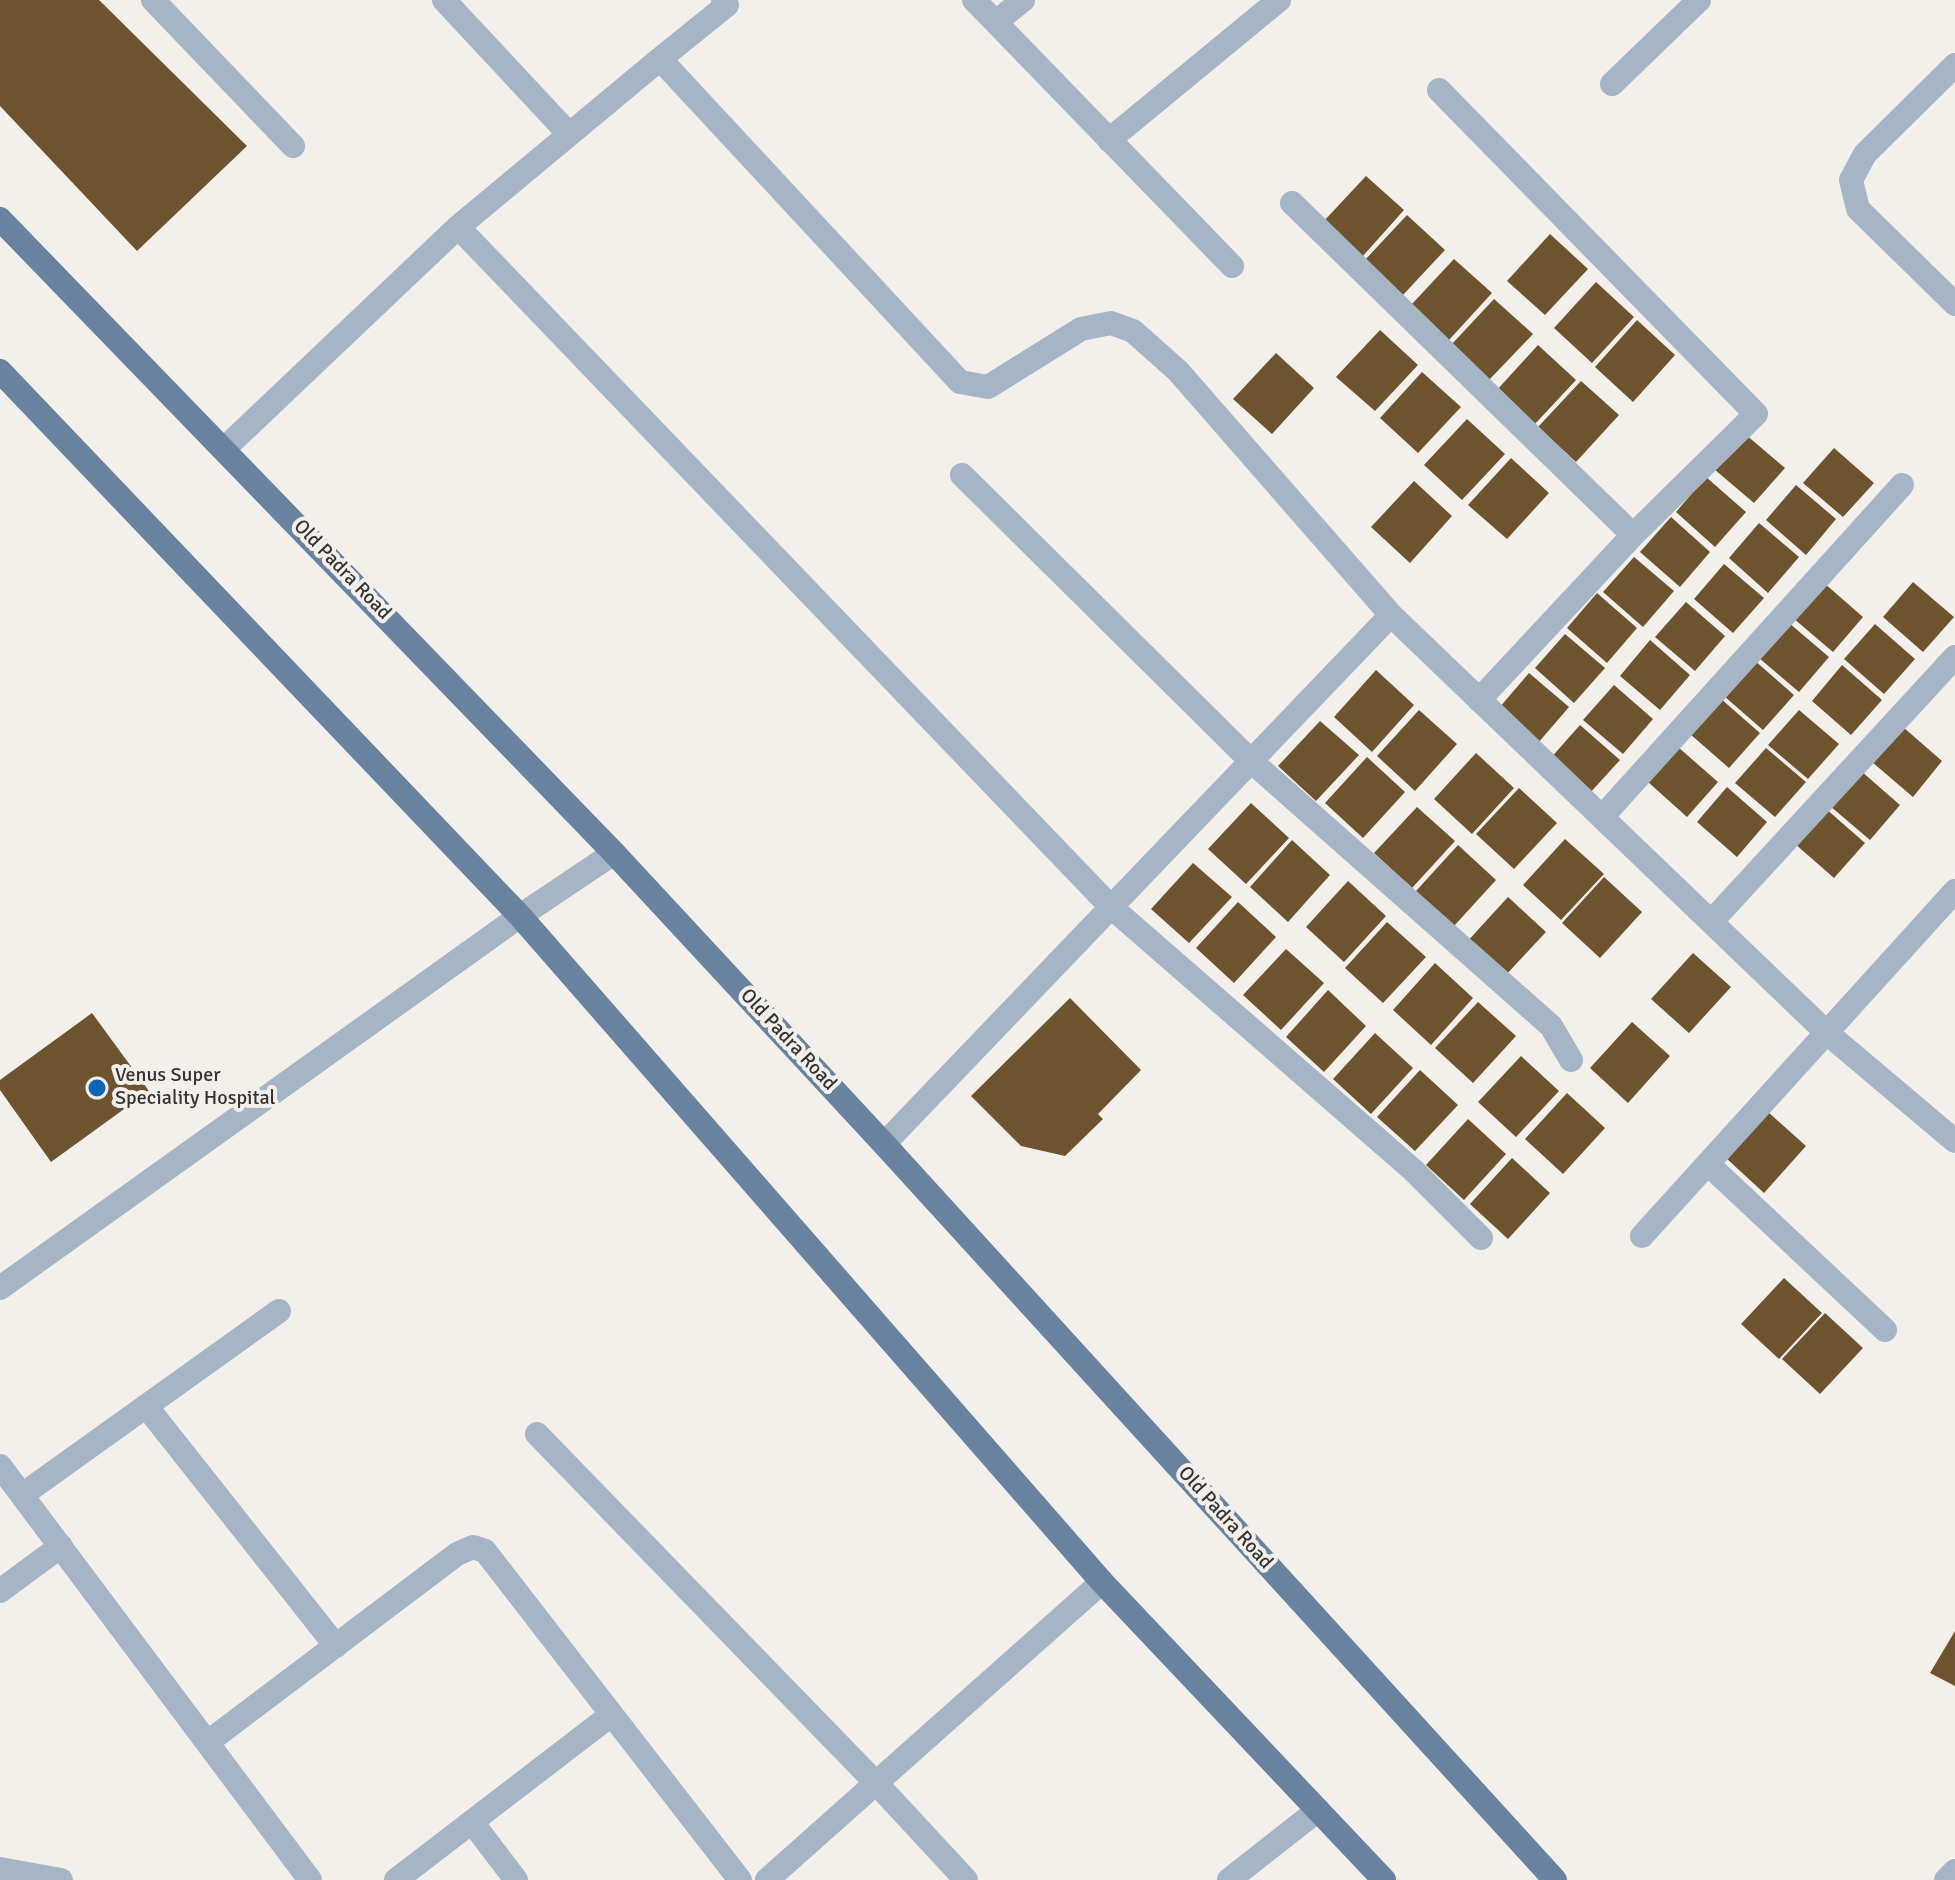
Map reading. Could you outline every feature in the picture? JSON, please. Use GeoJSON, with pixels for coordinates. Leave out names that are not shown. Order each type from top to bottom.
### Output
{"type":"FeatureCollection","features":[{"type":"Feature","properties":{"kind":"main road","name":"Old Padra Road"},"geometry":{"type":"LineString","coordinates":[[0,219],[614,853],[884,1144],[1555,1880]]}},
{"type":"Feature","properties":{"kind":"main road"},"geometry":{"type":"LineString","coordinates":[[0,371],[520,916],[1102,1582],[1384,1880]]}},
{"type":"Feature","properties":{"kind":"street"},"geometry":{"type":"LineString","coordinates":[[153,0],[293,146]]}},
{"type":"Feature","properties":{"kind":"street"},"geometry":{"type":"LineString","coordinates":[[444,0],[568,133]]}},
{"type":"Feature","properties":{"kind":"street"},"geometry":{"type":"LineString","coordinates":[[974,0],[1232,266]]}},
{"type":"Feature","properties":{"kind":"street"},"geometry":{"type":"LineString","coordinates":[[996,22],[1023,0]]}},
{"type":"Feature","properties":{"kind":"street"},"geometry":{"type":"LineString","coordinates":[[1109,140],[1279,0]]}},
{"type":"Feature","properties":{"kind":"street"},"geometry":{"type":"LineString","coordinates":[[1612,84],[1699,0]]}},
{"type":"Feature","properties":{"kind":"street"},"geometry":{"type":"LineString","coordinates":[[225,448],[458,227],[727,2]]}},
{"type":"Feature","properties":{"kind":"street"},"geometry":{"type":"LineString","coordinates":[[660,59],[960,382],[988,387],[1081,329],[1111,323],[1133,331],[1178,371],[1391,615],[1827,1033],[1955,1141]]}},
{"type":"Feature","properties":{"kind":"street"},"geometry":{"type":"LineString","coordinates":[[1955,65],[1865,154],[1851,180],[1858,209],[1955,304]]}},
{"type":"Feature","properties":{"kind":"street"},"geometry":{"type":"LineString","coordinates":[[1439,90],[1756,414],[1633,535],[1479,700]]}},
{"type":"Feature","properties":{"kind":"street"},"geometry":{"type":"LineString","coordinates":[[1292,203],[1633,535]]}},
{"type":"Feature","properties":{"kind":"street"},"geometry":{"type":"LineString","coordinates":[[458,227],[1111,907],[1413,1170],[1481,1238]]}},
{"type":"Feature","properties":{"kind":"street"},"geometry":{"type":"LineString","coordinates":[[962,475],[1251,761],[1551,1026],[1571,1060]]}},
{"type":"Feature","properties":{"kind":"street"},"geometry":{"type":"LineString","coordinates":[[1602,817],[1902,485]]}},
{"type":"Feature","properties":{"kind":"street"},"geometry":{"type":"LineString","coordinates":[[884,1144],[1391,615]]}},
{"type":"Feature","properties":{"kind":"street"},"geometry":{"type":"LineString","coordinates":[[1711,922],[1955,657]]}},
{"type":"Feature","properties":{"kind":"street"},"geometry":{"type":"LineString","coordinates":[[0,1288],[520,916],[614,853]]}},
{"type":"Feature","properties":{"kind":"street"},"geometry":{"type":"LineString","coordinates":[[1642,1236],[1953,896]]}},
{"type":"Feature","properties":{"kind":"street"},"geometry":{"type":"LineString","coordinates":[[1708,1164],[1885,1330]]}},
{"type":"Feature","properties":{"kind":"street"},"geometry":{"type":"LineString","coordinates":[[22,1495],[279,1311]]}},
{"type":"Feature","properties":{"kind":"street"},"geometry":{"type":"LineString","coordinates":[[146,1406],[336,1646]]}},
{"type":"Feature","properties":{"kind":"street"},"geometry":{"type":"LineString","coordinates":[[537,1434],[877,1784],[966,1880]]}},
{"type":"Feature","properties":{"kind":"street"},"geometry":{"type":"LineString","coordinates":[[0,1466],[310,1880]]}},
{"type":"Feature","properties":{"kind":"street"},"geometry":{"type":"LineString","coordinates":[[0,1591],[61,1546]]}},
{"type":"Feature","properties":{"kind":"street"},"geometry":{"type":"LineString","coordinates":[[208,1742],[457,1554],[473,1547],[485,1551],[740,1880]]}},
{"type":"Feature","properties":{"kind":"street"},"geometry":{"type":"LineString","coordinates":[[767,1880],[1102,1582]]}},
{"type":"Feature","properties":{"kind":"street"},"geometry":{"type":"LineString","coordinates":[[396,1880],[611,1715]]}},
{"type":"Feature","properties":{"kind":"street"},"geometry":{"type":"LineString","coordinates":[[1229,1880],[1318,1810]]}},
{"type":"Feature","properties":{"kind":"street"},"geometry":{"type":"LineString","coordinates":[[472,1822],[516,1880]]}},
{"type":"Feature","properties":{"kind":"street"},"geometry":{"type":"LineString","coordinates":[[0,1869],[61,1880]]}},
{"type":"Feature","properties":{"kind":"street"},"geometry":{"type":"LineString","coordinates":[[1946,1880],[1955,1871]]}},
{"type":"Feature","properties":{"kind":"building"},"geometry":{"type":"Polygon","coordinates":[[[0,0],[99,0],[247,146],[137,251],[0,106],[0,0]]]}},
{"type":"Feature","properties":{"kind":"building"},"geometry":{"type":"Polygon","coordinates":[[[1366,176],[1404,210],[1362,257],[1323,222],[1366,176]]]}},
{"type":"Feature","properties":{"kind":"building"},"geometry":{"type":"Polygon","coordinates":[[[1407,215],[1445,250],[1402,296],[1364,261],[1407,215]]]}},
{"type":"Feature","properties":{"kind":"building"},"geometry":{"type":"Polygon","coordinates":[[[1550,234],[1588,269],[1545,315],[1507,281],[1550,234]]]}},
{"type":"Feature","properties":{"kind":"building"},"geometry":{"type":"Polygon","coordinates":[[[1454,259],[1492,293],[1449,340],[1411,305],[1454,259]]]}},
{"type":"Feature","properties":{"kind":"building"},"geometry":{"type":"Polygon","coordinates":[[[1596,282],[1634,317],[1592,363],[1554,328],[1596,282]]]}},
{"type":"Feature","properties":{"kind":"building"},"geometry":{"type":"Polygon","coordinates":[[[1494,299],[1533,334],[1489,380],[1451,345],[1494,299]]]}},
{"type":"Feature","properties":{"kind":"building"},"geometry":{"type":"Polygon","coordinates":[[[1637,320],[1675,355],[1633,402],[1595,367],[1637,320]]]}},
{"type":"Feature","properties":{"kind":"building"},"geometry":{"type":"Polygon","coordinates":[[[1380,330],[1418,365],[1375,411],[1336,377],[1380,330]]]}},
{"type":"Feature","properties":{"kind":"building"},"geometry":{"type":"Polygon","coordinates":[[[1538,345],[1576,380],[1534,425],[1496,391],[1538,345]]]}},
{"type":"Feature","properties":{"kind":"building"},"geometry":{"type":"Polygon","coordinates":[[[1276,353],[1314,388],[1272,434],[1233,399],[1276,353]]]}},
{"type":"Feature","properties":{"kind":"building"},"geometry":{"type":"Polygon","coordinates":[[[1422,372],[1461,407],[1418,453],[1380,418],[1422,372]]]}},
{"type":"Feature","properties":{"kind":"building"},"geometry":{"type":"Polygon","coordinates":[[[1581,381],[1619,415],[1576,462],[1538,427],[1581,381]]]}},
{"type":"Feature","properties":{"kind":"building"},"geometry":{"type":"Polygon","coordinates":[[[1467,419],[1505,454],[1462,500],[1424,465],[1467,419]]]}},
{"type":"Feature","properties":{"kind":"building"},"geometry":{"type":"Polygon","coordinates":[[[1745,434],[1785,468],[1754,503],[1714,469],[1745,434]]]}},
{"type":"Feature","properties":{"kind":"building"},"geometry":{"type":"Polygon","coordinates":[[[1834,448],[1874,483],[1843,517],[1803,483],[1834,448]]]}},
{"type":"Feature","properties":{"kind":"building"},"geometry":{"type":"Polygon","coordinates":[[[1511,458],[1549,493],[1507,539],[1468,505],[1511,458]]]}},
{"type":"Feature","properties":{"kind":"building"},"geometry":{"type":"Polygon","coordinates":[[[1706,477],[1746,512],[1715,547],[1676,512],[1706,477]]]}},
{"type":"Feature","properties":{"kind":"building"},"geometry":{"type":"Polygon","coordinates":[[[1414,481],[1452,516],[1410,563],[1371,527],[1414,481]]]}},
{"type":"Feature","properties":{"kind":"building"},"geometry":{"type":"Polygon","coordinates":[[[1796,485],[1836,519],[1806,555],[1766,520],[1796,485]]]}},
{"type":"Feature","properties":{"kind":"building"},"geometry":{"type":"Polygon","coordinates":[[[1671,517],[1710,552],[1680,587],[1640,552],[1671,517]]]}},
{"type":"Feature","properties":{"kind":"building"},"geometry":{"type":"Polygon","coordinates":[[[1759,523],[1799,557],[1768,593],[1729,558],[1759,523]]]}},
{"type":"Feature","properties":{"kind":"building"},"geometry":{"type":"Polygon","coordinates":[[[1634,557],[1674,591],[1643,627],[1603,592],[1634,557]]]}},
{"type":"Feature","properties":{"kind":"building"},"geometry":{"type":"Polygon","coordinates":[[[1724,564],[1764,598],[1733,633],[1694,599],[1724,564]]]}},
{"type":"Feature","properties":{"kind":"building"},"geometry":{"type":"Polygon","coordinates":[[[1913,582],[1954,617],[1923,652],[1883,617],[1913,582]]]}},
{"type":"Feature","properties":{"kind":"building"},"geometry":{"type":"Polygon","coordinates":[[[1824,583],[1863,617],[1833,652],[1793,618],[1824,583]]]}},
{"type":"Feature","properties":{"kind":"building"},"geometry":{"type":"Polygon","coordinates":[[[1597,593],[1637,628],[1607,663],[1567,628],[1597,593]]]}},
{"type":"Feature","properties":{"kind":"building"},"geometry":{"type":"Polygon","coordinates":[[[1686,602],[1725,636],[1695,671],[1655,637],[1686,602]]]}},
{"type":"Feature","properties":{"kind":"building"},"geometry":{"type":"Polygon","coordinates":[[[1789,623],[1829,657],[1799,692],[1759,658],[1789,623]]]}},
{"type":"Feature","properties":{"kind":"building"},"geometry":{"type":"Polygon","coordinates":[[[1875,624],[1915,659],[1884,694],[1844,659],[1875,624]]]}},
{"type":"Feature","properties":{"kind":"building"},"geometry":{"type":"Polygon","coordinates":[[[1565,634],[1605,668],[1574,703],[1535,668],[1565,634]]]}},
{"type":"Feature","properties":{"kind":"building"},"geometry":{"type":"Polygon","coordinates":[[[1650,640],[1690,675],[1660,710],[1620,676],[1650,640]]]}},
{"type":"Feature","properties":{"kind":"building"},"geometry":{"type":"Polygon","coordinates":[[[1754,660],[1794,695],[1763,730],[1724,696],[1754,660]]]}},
{"type":"Feature","properties":{"kind":"building"},"geometry":{"type":"Polygon","coordinates":[[[1842,665],[1882,700],[1851,735],[1812,701],[1842,665]]]}},
{"type":"Feature","properties":{"kind":"building"},"geometry":{"type":"Polygon","coordinates":[[[1376,670],[1414,705],[1372,752],[1334,717],[1376,670]]]}},
{"type":"Feature","properties":{"kind":"building"},"geometry":{"type":"Polygon","coordinates":[[[1529,673],[1569,707],[1538,743],[1499,708],[1529,673]]]}},
{"type":"Feature","properties":{"kind":"building"},"geometry":{"type":"Polygon","coordinates":[[[1614,685],[1653,719],[1623,754],[1583,720],[1614,685]]]}},
{"type":"Feature","properties":{"kind":"building"},"geometry":{"type":"Polygon","coordinates":[[[1720,698],[1760,733],[1729,768],[1690,734],[1720,698]]]}},
{"type":"Feature","properties":{"kind":"building"},"geometry":{"type":"Polygon","coordinates":[[[1419,710],[1457,744],[1415,791],[1377,756],[1419,710]]]}},
{"type":"Feature","properties":{"kind":"building"},"geometry":{"type":"Polygon","coordinates":[[[1799,710],[1839,744],[1808,779],[1768,745],[1799,710]]]}},
{"type":"Feature","properties":{"kind":"building"},"geometry":{"type":"Polygon","coordinates":[[[1320,721],[1359,755],[1316,801],[1278,766],[1320,721]]]}},
{"type":"Feature","properties":{"kind":"building"},"geometry":{"type":"Polygon","coordinates":[[[1580,725],[1620,760],[1589,794],[1549,760],[1580,725]]]}},
{"type":"Feature","properties":{"kind":"building"},"geometry":{"type":"Polygon","coordinates":[[[1903,727],[1942,761],[1913,797],[1872,762],[1903,727]]]}},
{"type":"Feature","properties":{"kind":"building"},"geometry":{"type":"Polygon","coordinates":[[[1678,747],[1718,782],[1687,817],[1648,782],[1678,747]]]}},
{"type":"Feature","properties":{"kind":"building"},"geometry":{"type":"Polygon","coordinates":[[[1766,748],[1806,782],[1775,817],[1735,783],[1766,748]]]}},
{"type":"Feature","properties":{"kind":"building"},"geometry":{"type":"Polygon","coordinates":[[[1476,753],[1514,788],[1472,834],[1434,799],[1476,753]]]}},
{"type":"Feature","properties":{"kind":"building"},"geometry":{"type":"Polygon","coordinates":[[[1367,757],[1405,792],[1363,838],[1325,803],[1367,757]]]}},
{"type":"Feature","properties":{"kind":"building"},"geometry":{"type":"Polygon","coordinates":[[[1861,771],[1900,805],[1870,840],[1830,806],[1861,771]]]}},
{"type":"Feature","properties":{"kind":"building"},"geometry":{"type":"Polygon","coordinates":[[[1727,787],[1767,822],[1737,857],[1697,822],[1727,787]]]}},
{"type":"Feature","properties":{"kind":"building"},"geometry":{"type":"Polygon","coordinates":[[[1519,788],[1557,823],[1514,869],[1476,834],[1519,788]]]}},
{"type":"Feature","properties":{"kind":"building"},"geometry":{"type":"Polygon","coordinates":[[[1251,803],[1289,838],[1246,884],[1208,849],[1251,803]]]}},
{"type":"Feature","properties":{"kind":"building"},"geometry":{"type":"Polygon","coordinates":[[[1417,807],[1455,841],[1412,888],[1374,853],[1417,807]]]}},
{"type":"Feature","properties":{"kind":"building"},"geometry":{"type":"Polygon","coordinates":[[[1825,808],[1865,843],[1834,878],[1794,843],[1825,808]]]}},
{"type":"Feature","properties":{"kind":"building"},"geometry":{"type":"Polygon","coordinates":[[[1565,839],[1604,874],[1561,920],[1523,885],[1565,839]]]}},
{"type":"Feature","properties":{"kind":"building"},"geometry":{"type":"Polygon","coordinates":[[[1292,840],[1330,875],[1288,922],[1250,887],[1292,840]]]}},
{"type":"Feature","properties":{"kind":"building"},"geometry":{"type":"Polygon","coordinates":[[[1458,845],[1496,880],[1454,926],[1416,891],[1458,845]]]}},
{"type":"Feature","properties":{"kind":"building"},"geometry":{"type":"Polygon","coordinates":[[[1193,863],[1232,897],[1189,943],[1151,909],[1193,863]]]}},
{"type":"Feature","properties":{"kind":"building"},"geometry":{"type":"Polygon","coordinates":[[[1604,877],[1642,912],[1600,958],[1562,923],[1604,877]]]}},
{"type":"Feature","properties":{"kind":"building"},"geometry":{"type":"Polygon","coordinates":[[[1348,881],[1386,916],[1344,962],[1306,927],[1348,881]]]}},
{"type":"Feature","properties":{"kind":"building"},"geometry":{"type":"Polygon","coordinates":[[[1508,897],[1546,932],[1503,978],[1465,944],[1508,897]]]}},
{"type":"Feature","properties":{"kind":"building"},"geometry":{"type":"Polygon","coordinates":[[[1238,902],[1276,937],[1234,983],[1196,948],[1238,902]]]}},
{"type":"Feature","properties":{"kind":"building"},"geometry":{"type":"Polygon","coordinates":[[[1387,922],[1426,957],[1383,1003],[1345,968],[1387,922]]]}},
{"type":"Feature","properties":{"kind":"building"},"geometry":{"type":"Polygon","coordinates":[[[1286,949],[1324,983],[1281,1030],[1243,995],[1286,949]]]}},
{"type":"Feature","properties":{"kind":"building"},"geometry":{"type":"Polygon","coordinates":[[[1693,953],[1731,987],[1689,1033],[1651,999],[1693,953]]]}},
{"type":"Feature","properties":{"kind":"building"},"geometry":{"type":"Polygon","coordinates":[[[1435,963],[1473,998],[1431,1045],[1393,1010],[1435,963]]]}},
{"type":"Feature","properties":{"kind":"building"},"geometry":{"type":"Polygon","coordinates":[[[1328,990],[1366,1026],[1324,1072],[1286,1037],[1328,990]]]}},
{"type":"Feature","properties":{"kind":"building"},"geometry":{"type":"Polygon","coordinates":[[[1070,998],[1141,1070],[1098,1114],[1103,1119],[1065,1156],[1021,1146],[971,1096],[1070,998]]]}},
{"type":"Feature","properties":{"kind":"building"},"geometry":{"type":"Polygon","coordinates":[[[1478,1002],[1516,1036],[1473,1083],[1435,1048],[1478,1002]]]}},
{"type":"Feature","properties":{"kind":"building"},"geometry":{"type":"Polygon","coordinates":[[[92,1013],[149,1091],[51,1162],[0,1090],[0,1080],[92,1013]]]}},
{"type":"Feature","properties":{"kind":"building"},"geometry":{"type":"Polygon","coordinates":[[[1632,1022],[1670,1056],[1628,1103],[1590,1068],[1632,1022]]]}},
{"type":"Feature","properties":{"kind":"building"},"geometry":{"type":"Polygon","coordinates":[[[1375,1033],[1413,1068],[1371,1114],[1333,1079],[1375,1033]]]}},
{"type":"Feature","properties":{"kind":"building"},"geometry":{"type":"Polygon","coordinates":[[[1521,1056],[1559,1091],[1516,1137],[1478,1102],[1521,1056]]]}},
{"type":"Feature","properties":{"kind":"building"},"geometry":{"type":"Polygon","coordinates":[[[1420,1070],[1458,1105],[1415,1151],[1377,1117],[1420,1070]]]}},
{"type":"Feature","properties":{"kind":"building"},"geometry":{"type":"Polygon","coordinates":[[[1567,1093],[1605,1128],[1563,1174],[1525,1139],[1567,1093]]]}},
{"type":"Feature","properties":{"kind":"building"},"geometry":{"type":"Polygon","coordinates":[[[1768,1112],[1806,1146],[1764,1193],[1726,1158],[1768,1112]]]}},
{"type":"Feature","properties":{"kind":"building"},"geometry":{"type":"Polygon","coordinates":[[[1468,1119],[1506,1154],[1464,1200],[1426,1165],[1468,1119]]]}},
{"type":"Feature","properties":{"kind":"building"},"geometry":{"type":"Polygon","coordinates":[[[1512,1158],[1550,1193],[1508,1239],[1470,1204],[1512,1158]]]}},
{"type":"Feature","properties":{"kind":"building"},"geometry":{"type":"Polygon","coordinates":[[[1784,1278],[1822,1313],[1779,1359],[1741,1324],[1784,1278]]]}},
{"type":"Feature","properties":{"kind":"building"},"geometry":{"type":"Polygon","coordinates":[[[1825,1313],[1863,1348],[1820,1394],[1782,1359],[1825,1313]]]}},
{"type":"Feature","properties":{"kind":"building"},"geometry":{"type":"Polygon","coordinates":[[[1955,1631],[1955,1686],[1930,1673],[1955,1631]]]}},
{"type":"Feature","properties":{"kind":"place","name":"Venus Super Speciality Hospital"},"geometry":{"type":"Point","coordinates":[97,1088]}}]}
